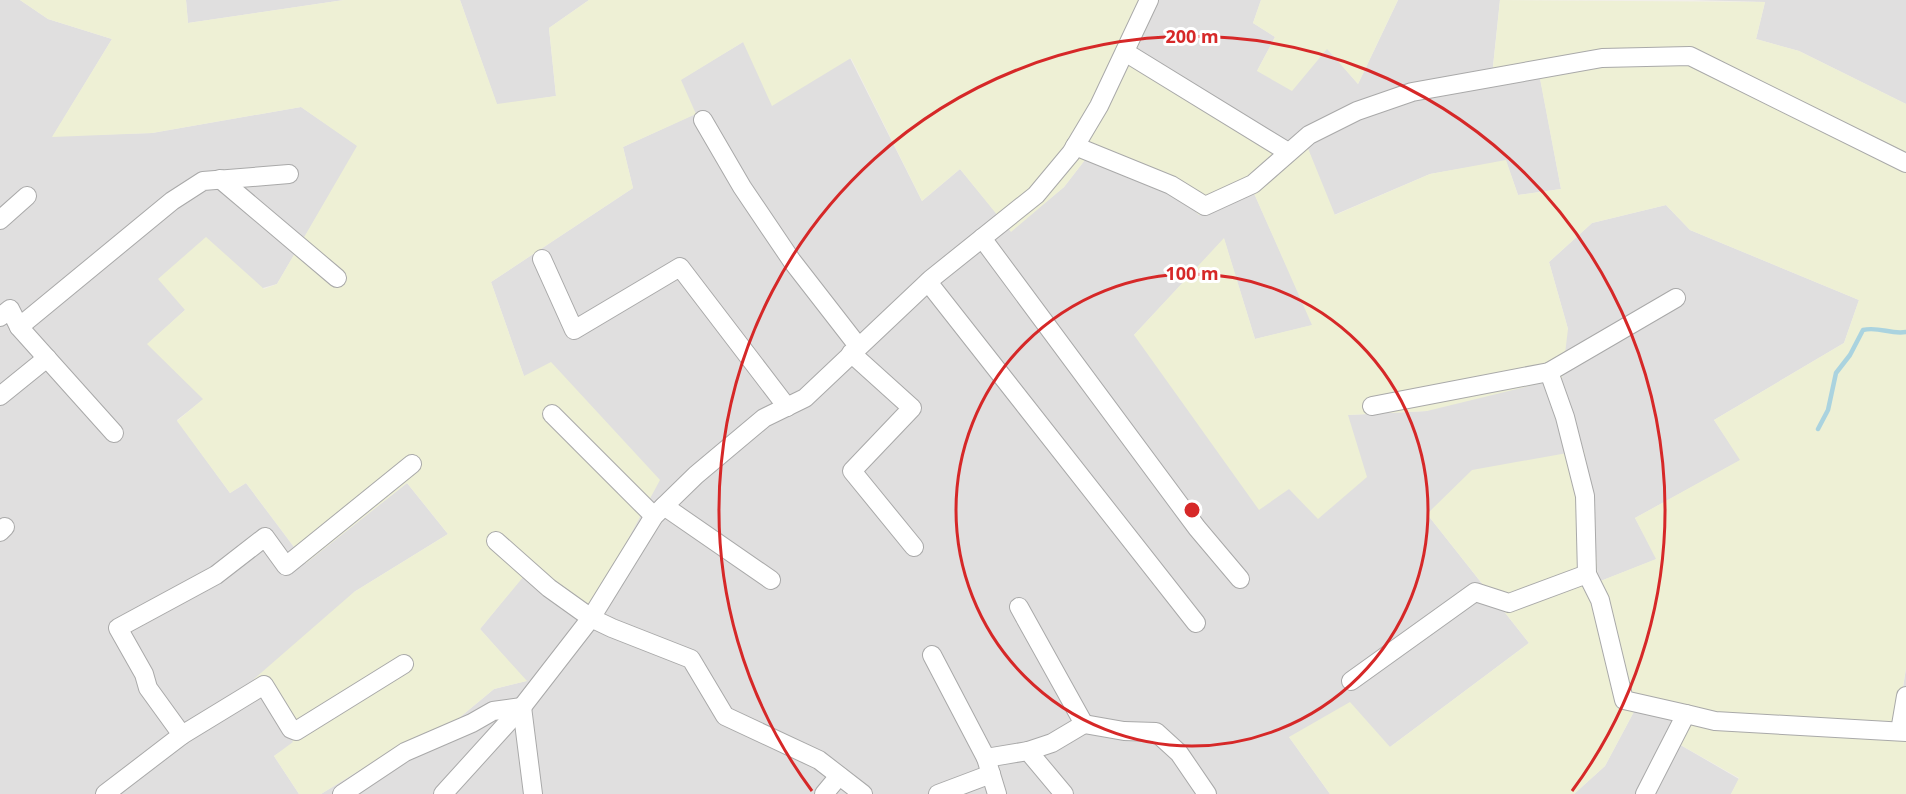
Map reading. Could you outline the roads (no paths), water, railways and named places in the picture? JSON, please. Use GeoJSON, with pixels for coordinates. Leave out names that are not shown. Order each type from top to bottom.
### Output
{"type":"FeatureCollection","features":[{"type":"Feature","properties":{"kind":"street"},"geometry":{"type":"LineString","coordinates":[[443,794],[522,707],[591,618],[659,511],[696,475],[764,418],[804,398],[928,282],[1036,195],[1075,146],[1099,106],[1149,0]]}},
{"type":"Feature","properties":{"kind":"street"},"geometry":{"type":"LineString","coordinates":[[1125,52],[1288,152]]}},
{"type":"Feature","properties":{"kind":"street"},"geometry":{"type":"LineString","coordinates":[[1075,146],[1171,185],[1205,206],[1253,184],[1309,135],[1357,111],[1412,92],[1602,58],[1690,56],[1906,163]]}},
{"type":"Feature","properties":{"kind":"street"},"geometry":{"type":"LineString","coordinates":[[703,120],[742,187],[785,252],[855,349],[912,408],[852,471],[914,547]]}},
{"type":"Feature","properties":{"kind":"street"},"geometry":{"type":"LineString","coordinates":[[19,327],[172,201],[203,181],[289,174]]}},
{"type":"Feature","properties":{"kind":"street"},"geometry":{"type":"LineString","coordinates":[[220,179],[337,278]]}},
{"type":"Feature","properties":{"kind":"street"},"geometry":{"type":"LineString","coordinates":[[0,220],[27,196]]}},
{"type":"Feature","properties":{"kind":"street"},"geometry":{"type":"LineString","coordinates":[[982,238],[1197,528],[1240,579]]}},
{"type":"Feature","properties":{"kind":"street"},"geometry":{"type":"LineString","coordinates":[[542,259],[574,330],[680,267],[787,407]]}},
{"type":"Feature","properties":{"kind":"street"},"geometry":{"type":"LineString","coordinates":[[928,282],[1196,623]]}},
{"type":"Feature","properties":{"kind":"street"},"geometry":{"type":"LineString","coordinates":[[1372,406],[1549,372],[1676,298]]}},
{"type":"Feature","properties":{"kind":"street"},"geometry":{"type":"LineString","coordinates":[[0,317],[10,309],[19,327],[114,432]]}},
{"type":"Feature","properties":{"kind":"street"},"geometry":{"type":"LineString","coordinates":[[0,396],[47,358]]}},
{"type":"Feature","properties":{"kind":"street"},"geometry":{"type":"LineString","coordinates":[[1549,372],[1565,417],[1585,496],[1587,574],[1600,600],[1624,700],[1715,721],[1903,732],[1906,696]]}},
{"type":"Feature","properties":{"kind":"street"},"geometry":{"type":"LineString","coordinates":[[552,414],[659,511],[771,580]]}},
{"type":"Feature","properties":{"kind":"street"},"geometry":{"type":"LineString","coordinates":[[182,735],[148,688],[144,674],[118,628],[216,575],[265,537],[286,566],[412,464]]}},
{"type":"Feature","properties":{"kind":"street"},"geometry":{"type":"LineString","coordinates":[[496,541],[549,588],[591,618],[691,658],[725,716],[819,760],[863,794]]}},
{"type":"Feature","properties":{"kind":"street"},"geometry":{"type":"LineString","coordinates":[[1351,681],[1474,592],[1509,603],[1587,574]]}},
{"type":"Feature","properties":{"kind":"street"},"geometry":{"type":"LineString","coordinates":[[1019,607],[1084,724]]}},
{"type":"Feature","properties":{"kind":"street"},"geometry":{"type":"LineString","coordinates":[[932,655],[989,766],[997,794]]}},
{"type":"Feature","properties":{"kind":"street"},"geometry":{"type":"LineString","coordinates":[[105,794],[182,735],[264,685],[291,729],[296,731],[404,664]]}},
{"type":"Feature","properties":{"kind":"street"},"geometry":{"type":"LineString","coordinates":[[342,794],[405,752],[472,723],[493,711],[522,707]]}},
{"type":"Feature","properties":{"kind":"street"},"geometry":{"type":"LineString","coordinates":[[522,707],[533,794]]}},
{"type":"Feature","properties":{"kind":"street"},"geometry":{"type":"LineString","coordinates":[[1645,794],[1686,714]]}},
{"type":"Feature","properties":{"kind":"street"},"geometry":{"type":"LineString","coordinates":[[938,794],[989,766],[1052,743],[1084,724],[1124,731],[1156,732],[1179,753],[1207,794]]}},
{"type":"Feature","properties":{"kind":"street"},"geometry":{"type":"LineString","coordinates":[[1028,751],[1064,794]]}},
{"type":"Feature","properties":{"kind":"street"},"geometry":{"type":"LineString","coordinates":[[824,794],[839,776]]}},
{"type":"Feature","properties":{"kind":"waterway"},"geometry":{"type":"LineString","coordinates":[[1818,429],[1828,410],[1836,373],[1850,355],[1863,330],[1906,332]]}}]}
